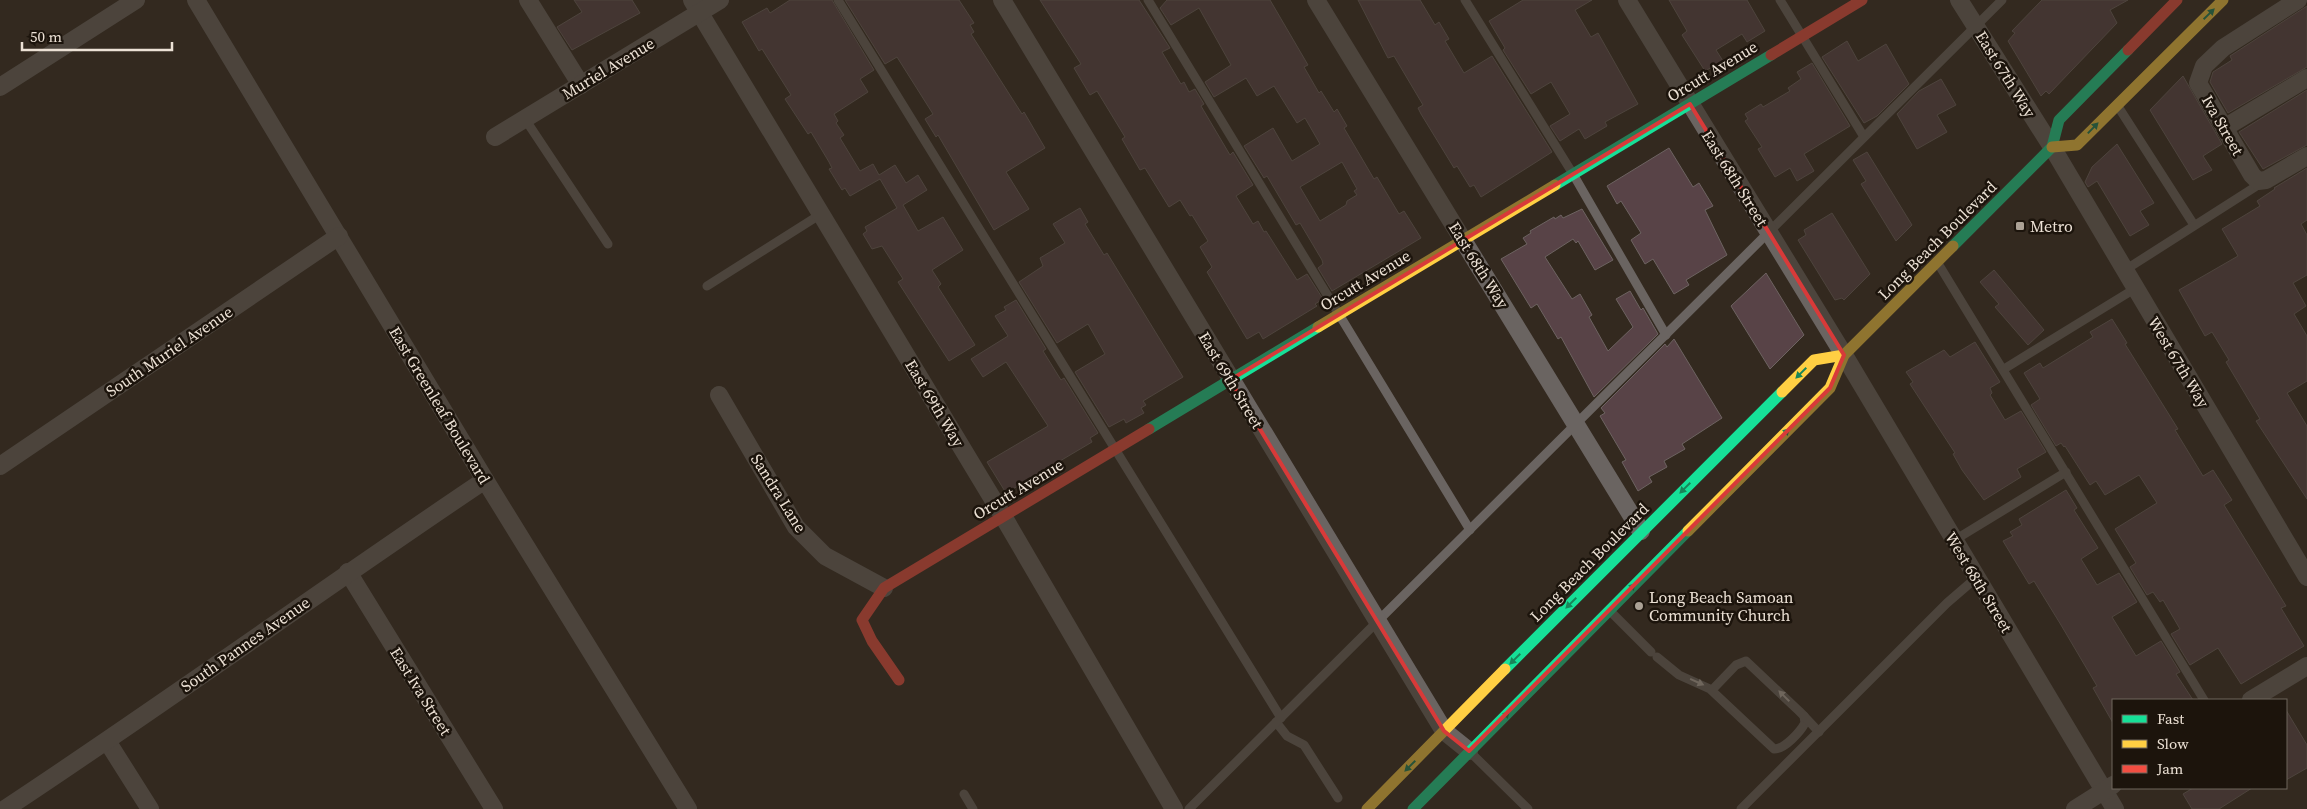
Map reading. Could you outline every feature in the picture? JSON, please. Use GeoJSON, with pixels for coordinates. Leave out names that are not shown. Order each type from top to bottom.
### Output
{"type":"FeatureCollection","features":[{"type":"Feature","properties":{"kind":"main road","name":"Orcutt Avenue"},"geometry":{"type":"LineString","coordinates":[[884,588],[1862,0]]}},
{"type":"Feature","properties":{"kind":"main road"},"geometry":{"type":"LineString","coordinates":[[2177,0],[2059,120],[2052,147],[2077,145],[2223,0]]}},
{"type":"Feature","properties":{"kind":"main road","name":"Long Beach Boulevard"},"geometry":{"type":"LineString","coordinates":[[1413,809],[1830,388],[1844,355],[2052,147]]}},
{"type":"Feature","properties":{"kind":"main road","name":"Long Beach Boulevard"},"geometry":{"type":"LineString","coordinates":[[1367,809],[1641,531],[1814,360],[1844,355]]}},
{"type":"Feature","properties":{"kind":"main road"},"geometry":{"type":"LineString","coordinates":[[884,588],[862,620],[872,641],[899,680]]}},
{"type":"Feature","properties":{"kind":"street"},"geometry":{"type":"LineString","coordinates":[[0,87],[136,0]]}},
{"type":"Feature","properties":{"kind":"street","name":"East Greenleaf Boulevard"},"geometry":{"type":"LineString","coordinates":[[196,0],[486,480],[688,809]]}},
{"type":"Feature","properties":{"kind":"street"},"geometry":{"type":"LineString","coordinates":[[528,0],[581,85]]}},
{"type":"Feature","properties":{"kind":"street","name":"Muriel Avenue"},"geometry":{"type":"LineString","coordinates":[[495,137],[581,85],[696,6],[720,0]]}},
{"type":"Feature","properties":{"kind":"street","name":"East 69th Street"},"geometry":{"type":"LineString","coordinates":[[1002,0],[1230,380],[1444,731],[1469,752]]}},
{"type":"Feature","properties":{"kind":"street","name":"East 68th Way"},"geometry":{"type":"LineString","coordinates":[[1316,0],[1641,531]]}},
{"type":"Feature","properties":{"kind":"street","name":"East 68th Street"},"geometry":{"type":"LineString","coordinates":[[1627,0],[1844,355]]}},
{"type":"Feature","properties":{"kind":"street","name":"East 67th Way"},"geometry":{"type":"LineString","coordinates":[[1959,0],[2052,147]]}},
{"type":"Feature","properties":{"kind":"street","name":"Iva Street"},"geometry":{"type":"LineString","coordinates":[[2258,181],[2252,175],[2198,83],[2204,66],[2240,36],[2298,0]]}},
{"type":"Feature","properties":{"kind":"street","name":"East 69th Way"},"geometry":{"type":"LineString","coordinates":[[696,6],[1003,516],[1174,809]]}},
{"type":"Feature","properties":{"kind":"street"},"geometry":{"type":"LineString","coordinates":[[2224,128],[2307,78]]}},
{"type":"Feature","properties":{"kind":"street","name":"West 67th Way"},"geometry":{"type":"LineString","coordinates":[[2052,147],[2307,577]]}},
{"type":"Feature","properties":{"kind":"street"},"geometry":{"type":"LineString","coordinates":[[2258,181],[2266,180],[2307,156]]}},
{"type":"Feature","properties":{"kind":"street","name":"South Muriel Avenue"},"geometry":{"type":"LineString","coordinates":[[0,466],[339,236]]}},
{"type":"Feature","properties":{"kind":"street","name":"West 68th Street"},"geometry":{"type":"LineString","coordinates":[[1844,355],[1953,541],[2108,788],[2115,809]]}},
{"type":"Feature","properties":{"kind":"street","name":"Sandra Lane"},"geometry":{"type":"LineString","coordinates":[[720,395],[796,527],[825,556],[884,588]]}},
{"type":"Feature","properties":{"kind":"street","name":"South Pannes Avenue"},"geometry":{"type":"LineString","coordinates":[[5,809],[108,741],[348,572],[486,480]]}},
{"type":"Feature","properties":{"kind":"street","name":"East Iva Street"},"geometry":{"type":"LineString","coordinates":[[348,572],[494,809]]}},
{"type":"Feature","properties":{"kind":"street"},"geometry":{"type":"LineString","coordinates":[[2253,699],[2307,666]]}},
{"type":"Feature","properties":{"kind":"street"},"geometry":{"type":"LineString","coordinates":[[108,741],[150,809]]}},
{"type":"Feature","properties":{"kind":"street"},"geometry":{"type":"LineString","coordinates":[[2075,809],[2108,788]]}},
{"type":"Feature","properties":{"kind":"lane"},"geometry":{"type":"LineString","coordinates":[[838,0],[1116,449],[1287,736],[1304,745],[1338,798]]}},
{"type":"Feature","properties":{"kind":"lane"},"geometry":{"type":"LineString","coordinates":[[1148,0],[1470,530]]}},
{"type":"Feature","properties":{"kind":"lane"},"geometry":{"type":"LineString","coordinates":[[1465,0],[1573,174],[1666,335]]}},
{"type":"Feature","properties":{"kind":"lane"},"geometry":{"type":"LineString","coordinates":[[1780,0],[1864,137]]}},
{"type":"Feature","properties":{"kind":"lane"},"geometry":{"type":"LineString","coordinates":[[1189,809],[2002,0]]}},
{"type":"Feature","properties":{"kind":"lane"},"geometry":{"type":"LineString","coordinates":[[2117,104],[2194,226]]}},
{"type":"Feature","properties":{"kind":"lane"},"geometry":{"type":"LineString","coordinates":[[525,119],[608,244]]}},
{"type":"Feature","properties":{"kind":"lane"},"geometry":{"type":"LineString","coordinates":[[2125,270],[2255,187],[2258,181]]}},
{"type":"Feature","properties":{"kind":"lane"},"geometry":{"type":"LineString","coordinates":[[706,286],[821,214]]}},
{"type":"Feature","properties":{"kind":"lane"},"geometry":{"type":"LineString","coordinates":[[1937,262],[2004,369],[2203,699]]}},
{"type":"Feature","properties":{"kind":"lane"},"geometry":{"type":"LineString","coordinates":[[2004,369],[2136,288]]}},
{"type":"Feature","properties":{"kind":"lane"},"geometry":{"type":"LineString","coordinates":[[1953,541],[2066,472]]}},
{"type":"Feature","properties":{"kind":"lane"},"geometry":{"type":"LineString","coordinates":[[1741,809],[1947,603],[1976,578]]}},
{"type":"Feature","properties":{"kind":"lane"},"geometry":{"type":"LineString","coordinates":[[1609,610],[1654,654],[1679,675],[1712,690],[1774,749],[1779,749],[1802,728],[1805,722],[1804,716]]}},
{"type":"Feature","properties":{"kind":"lane"},"geometry":{"type":"LineString","coordinates":[[1712,690],[1736,665],[1746,661],[1819,732]]}},
{"type":"Feature","properties":{"kind":"lane"},"geometry":{"type":"LineString","coordinates":[[1469,752],[1528,809]]}},
{"type":"Feature","properties":{"kind":"lane"},"geometry":{"type":"LineString","coordinates":[[964,794],[973,809]]}},
{"type":"Feature","properties":{"kind":"highlighted area"},"geometry":{"type":"Polygon","coordinates":[[[1690,104],[1844,355],[1830,388],[1469,751],[1444,731],[1230,380],[1690,104]]]}},
{"type":"Feature","properties":{"kind":"building"},"geometry":{"type":"Polygon","coordinates":[[[574,0],[632,0],[640,13],[572,50],[557,27],[582,12],[574,0]]]}},
{"type":"Feature","properties":{"kind":"building"},"geometry":{"type":"Polygon","coordinates":[[[790,0],[832,0],[874,70],[860,79],[868,92],[834,114],[838,121],[836,123],[844,135],[840,138],[860,171],[873,164],[879,175],[895,165],[906,183],[918,175],[927,190],[903,205],[918,231],[943,217],[963,250],[932,270],[941,284],[938,287],[975,345],[949,361],[898,282],[903,279],[882,246],[872,249],[863,234],[867,231],[865,227],[897,208],[880,179],[850,196],[845,188],[842,190],[829,169],[832,168],[829,162],[811,132],[808,134],[785,99],[791,95],[762,49],[759,51],[742,22],[767,8],[770,13],[790,0]]]}},
{"type":"Feature","properties":{"kind":"building"},"geometry":{"type":"Polygon","coordinates":[[[845,0],[959,0],[974,23],[970,25],[974,32],[971,34],[1022,114],[1024,112],[1045,148],[1006,172],[1029,209],[994,230],[938,135],[936,137],[925,119],[933,114],[897,57],[885,64],[845,0]]]}},
{"type":"Feature","properties":{"kind":"building"},"geometry":{"type":"Polygon","coordinates":[[[1040,0],[1139,0],[1170,48],[1162,52],[1181,84],[1184,82],[1189,92],[1195,89],[1204,104],[1201,106],[1230,155],[1233,152],[1253,185],[1236,196],[1253,224],[1258,221],[1264,232],[1266,231],[1297,280],[1307,274],[1323,299],[1315,304],[1317,306],[1263,339],[1259,332],[1247,339],[1207,272],[1212,267],[1200,247],[1208,241],[1180,200],[1169,207],[1145,168],[1140,170],[1122,139],[1125,137],[1097,91],[1090,95],[1074,68],[1081,64],[1040,0]]]}},
{"type":"Feature","properties":{"kind":"building"},"geometry":{"type":"Polygon","coordinates":[[[1167,0],[1270,0],[1308,65],[1304,67],[1319,93],[1321,91],[1334,112],[1337,109],[1347,126],[1344,128],[1374,179],[1377,177],[1399,214],[1404,211],[1421,238],[1332,291],[1318,268],[1323,264],[1322,260],[1300,223],[1296,225],[1267,176],[1264,178],[1244,146],[1273,128],[1292,161],[1320,144],[1305,118],[1297,123],[1274,86],[1257,96],[1246,78],[1214,97],[1205,82],[1231,65],[1199,8],[1171,25],[1160,8],[1167,0]],[[1342,162],[1300,187],[1320,221],[1346,205],[1347,201],[1357,195],[1354,191],[1357,189],[1342,162]]]}},
{"type":"Feature","properties":{"kind":"building"},"geometry":{"type":"Polygon","coordinates":[[[1358,0],[1420,0],[1435,25],[1439,22],[1449,39],[1445,41],[1464,73],[1492,56],[1552,152],[1481,197],[1474,185],[1470,187],[1457,166],[1454,168],[1418,108],[1423,105],[1394,56],[1388,58],[1358,0]]]}},
{"type":"Feature","properties":{"kind":"building"},"geometry":{"type":"Polygon","coordinates":[[[1523,0],[1592,0],[1575,10],[1591,37],[1598,33],[1638,104],[1605,122],[1607,126],[1585,139],[1579,129],[1560,141],[1550,126],[1570,114],[1551,82],[1531,94],[1503,50],[1505,48],[1489,21],[1523,0]]]}},
{"type":"Feature","properties":{"kind":"building"},"geometry":{"type":"Polygon","coordinates":[[[1669,0],[1747,0],[1765,31],[1747,42],[1742,34],[1716,50],[1723,61],[1705,71],[1682,35],[1687,31],[1669,0]]]}},
{"type":"Feature","properties":{"kind":"building"},"geometry":{"type":"Polygon","coordinates":[[[2042,0],[2128,0],[2110,10],[2117,23],[2049,94],[2046,91],[2041,96],[2008,41],[2015,33],[2012,31],[2042,0]]]}},
{"type":"Feature","properties":{"kind":"building"},"geometry":{"type":"Polygon","coordinates":[[[2307,6],[2307,67],[2228,113],[2210,82],[2213,72],[2232,60],[2230,56],[2307,6]]]}},
{"type":"Feature","properties":{"kind":"building"},"geometry":{"type":"Polygon","coordinates":[[[1847,41],[1858,61],[1886,44],[1909,84],[1877,116],[1864,123],[1822,57],[1847,41]]]}},
{"type":"Feature","properties":{"kind":"building"},"geometry":{"type":"Polygon","coordinates":[[[1812,63],[1850,126],[1804,154],[1814,171],[1797,181],[1790,168],[1775,177],[1758,149],[1762,147],[1745,121],[1748,119],[1745,114],[1761,104],[1763,107],[1790,91],[1788,88],[1801,79],[1797,72],[1812,63]]]}},
{"type":"Feature","properties":{"kind":"building"},"geometry":{"type":"Polygon","coordinates":[[[2183,76],[2222,144],[2203,156],[2212,170],[2193,180],[2150,110],[2183,76]]]}},
{"type":"Feature","properties":{"kind":"building"},"geometry":{"type":"Polygon","coordinates":[[[1941,79],[1956,105],[1937,115],[1947,132],[1917,149],[1897,114],[1919,91],[1941,79]]]}},
{"type":"Feature","properties":{"kind":"building"},"geometry":{"type":"Polygon","coordinates":[[[2307,90],[2307,145],[2263,169],[2239,132],[2307,90]]]}},
{"type":"Feature","properties":{"kind":"building"},"geometry":{"type":"Polygon","coordinates":[[[2117,144],[2154,203],[2140,211],[2149,225],[2130,236],[2097,181],[2088,187],[2085,182],[2092,167],[2117,144]]]}},
{"type":"Feature","properties":{"kind":"building"},"geometry":{"type":"Polygon","coordinates":[[[1669,148],[1693,187],[1699,183],[1713,206],[1705,210],[1727,255],[1686,280],[1689,285],[1674,294],[1653,259],[1645,264],[1631,240],[1641,233],[1621,201],[1617,204],[1607,186],[1669,148]]]}},
{"type":"Feature","properties":{"kind":"building"},"geometry":{"type":"Polygon","coordinates":[[[1867,152],[1912,225],[1896,241],[1861,184],[1866,181],[1853,160],[1867,152]]]}},
{"type":"Feature","properties":{"kind":"building"},"geometry":{"type":"Polygon","coordinates":[[[2307,168],[2307,220],[2301,224],[2307,235],[2307,275],[2293,283],[2306,306],[2294,314],[2307,336],[2307,381],[2287,393],[2307,426],[2307,499],[2256,421],[2260,419],[2226,362],[2229,360],[2212,332],[2205,336],[2179,290],[2238,256],[2222,229],[2260,206],[2257,201],[2307,168]]]}},
{"type":"Feature","properties":{"kind":"building"},"geometry":{"type":"Polygon","coordinates":[[[1080,208],[1088,222],[1085,224],[1104,255],[1107,253],[1183,377],[1143,401],[1146,405],[1141,408],[1144,413],[1126,423],[1124,419],[1109,427],[1075,372],[1105,354],[1088,324],[1057,343],[1019,282],[1043,266],[1040,258],[1065,243],[1053,224],[1080,208]]]}},
{"type":"Feature","properties":{"kind":"building"},"geometry":{"type":"Polygon","coordinates":[[[1582,209],[1613,260],[1595,270],[1578,241],[1576,243],[1573,239],[1545,257],[1572,299],[1580,294],[1592,315],[1589,317],[1608,351],[1633,327],[1616,299],[1630,291],[1641,310],[1643,308],[1658,334],[1594,397],[1561,337],[1558,339],[1537,304],[1531,308],[1501,259],[1527,244],[1523,238],[1531,233],[1530,231],[1554,217],[1555,219],[1561,215],[1563,218],[1582,209]]]}},
{"type":"Feature","properties":{"kind":"building"},"geometry":{"type":"Polygon","coordinates":[[[1832,213],[1870,274],[1844,300],[1842,298],[1835,300],[1798,240],[1806,235],[1804,230],[1832,213]]]}},
{"type":"Feature","properties":{"kind":"building"},"geometry":{"type":"Polygon","coordinates":[[[1994,270],[2044,330],[2028,345],[1995,307],[1999,304],[1980,282],[1994,270]]]}},
{"type":"Feature","properties":{"kind":"building"},"geometry":{"type":"Polygon","coordinates":[[[1766,273],[1804,335],[1770,369],[1731,306],[1766,273]]]}},
{"type":"Feature","properties":{"kind":"building"},"geometry":{"type":"Polygon","coordinates":[[[1016,300],[1046,349],[1043,351],[1061,380],[1064,378],[1098,433],[1090,438],[1092,442],[1006,493],[987,462],[1048,426],[1006,362],[983,377],[971,359],[1008,336],[995,316],[1006,310],[1004,307],[1016,300]]]}},
{"type":"Feature","properties":{"kind":"building"},"geometry":{"type":"Polygon","coordinates":[[[2112,319],[2127,343],[2125,344],[2178,429],[2175,430],[2203,476],[2213,470],[2232,500],[2224,505],[2286,606],[2281,608],[2304,646],[2241,684],[2218,648],[2190,665],[2171,634],[2180,629],[2163,600],[2160,602],[2153,592],[2147,595],[2130,567],[2136,563],[2115,529],[2157,503],[2139,475],[2105,495],[2096,481],[2090,485],[2065,446],[2061,443],[2056,446],[2031,405],[2040,399],[2024,373],[2040,363],[2043,368],[2093,337],[2090,332],[2112,319]]]}},
{"type":"Feature","properties":{"kind":"building"},"geometry":{"type":"Polygon","coordinates":[[[1674,339],[1722,418],[1682,444],[1685,449],[1664,461],[1667,467],[1649,477],[1652,482],[1638,491],[1622,462],[1626,460],[1600,416],[1605,413],[1601,408],[1665,344],[1667,347],[1674,339]]]}},
{"type":"Feature","properties":{"kind":"building"},"geometry":{"type":"Polygon","coordinates":[[[1975,342],[2000,382],[1990,388],[1992,393],[1990,395],[2005,420],[2021,411],[2046,452],[2017,469],[2021,477],[1984,500],[1962,470],[1953,454],[1955,453],[1910,384],[1913,382],[1906,372],[1944,350],[1950,357],[1975,342]]]}},
{"type":"Feature","properties":{"kind":"building"},"geometry":{"type":"Polygon","coordinates":[[[2066,490],[2077,508],[2074,510],[2098,548],[2081,559],[2097,585],[2119,573],[2137,602],[2112,617],[2136,656],[2161,641],[2180,672],[2176,674],[2192,699],[2112,699],[2112,721],[2093,688],[2097,686],[2061,625],[2034,581],[2029,584],[2003,541],[2013,536],[2010,532],[2022,525],[2019,519],[2066,490]]]}},
{"type":"Feature","properties":{"kind":"building"},"geometry":{"type":"Polygon","coordinates":[[[2287,712],[2307,745],[2307,768],[2287,779],[2287,712]]]}},
{"type":"Feature","properties":{"kind":"building"},"geometry":{"type":"Polygon","coordinates":[[[2191,789],[2250,789],[2219,809],[2192,809],[2183,794],[2191,789]]]}},
{"type":"Feature","properties":{"kind":"traffic: fast"},"geometry":{"type":"LineString","coordinates":[[1953,246],[2052,147],[2059,120],[2128,50]]}},
{"type":"Feature","properties":{"kind":"traffic: fast"},"geometry":{"type":"LineString","coordinates":[[1555,185],[1771,55]]}},
{"type":"Feature","properties":{"kind":"traffic: fast"},"geometry":{"type":"LineString","coordinates":[[1149,429],[1318,327]]}},
{"type":"Feature","properties":{"kind":"traffic: fast"},"geometry":{"type":"LineString","coordinates":[[1505,669],[1782,392]]}},
{"type":"Feature","properties":{"kind":"traffic: fast"},"geometry":{"type":"LineString","coordinates":[[1413,809],[1688,531]]}},
{"type":"Feature","properties":{"kind":"traffic: slow"},"geometry":{"type":"LineString","coordinates":[[2052,147],[2077,145],[2223,0]]}},
{"type":"Feature","properties":{"kind":"traffic: slow"},"geometry":{"type":"LineString","coordinates":[[1318,327],[1555,185]]}},
{"type":"Feature","properties":{"kind":"traffic: slow"},"geometry":{"type":"LineString","coordinates":[[1688,531],[1830,388],[1844,355],[1953,246]]}},
{"type":"Feature","properties":{"kind":"traffic: slow"},"geometry":{"type":"LineString","coordinates":[[1782,392],[1814,360],[1844,355]]}},
{"type":"Feature","properties":{"kind":"traffic: slow"},"geometry":{"type":"LineString","coordinates":[[1367,809],[1505,669]]}},
{"type":"Feature","properties":{"kind":"traffic: jam"},"geometry":{"type":"LineString","coordinates":[[1771,55],[1862,0]]}},
{"type":"Feature","properties":{"kind":"traffic: jam"},"geometry":{"type":"LineString","coordinates":[[2128,50],[2177,0]]}},
{"type":"Feature","properties":{"kind":"traffic: jam"},"geometry":{"type":"LineString","coordinates":[[899,680],[872,641],[862,620],[884,588],[1149,429]]}},
{"type":"Feature","properties":{"kind":"place","name":"Metro"},"geometry":{"type":"Point","coordinates":[2020,226]}},
{"type":"Feature","properties":{"kind":"place","name":"Long Beach Samoan Community Church"},"geometry":{"type":"Point","coordinates":[1639,606]}}]}
